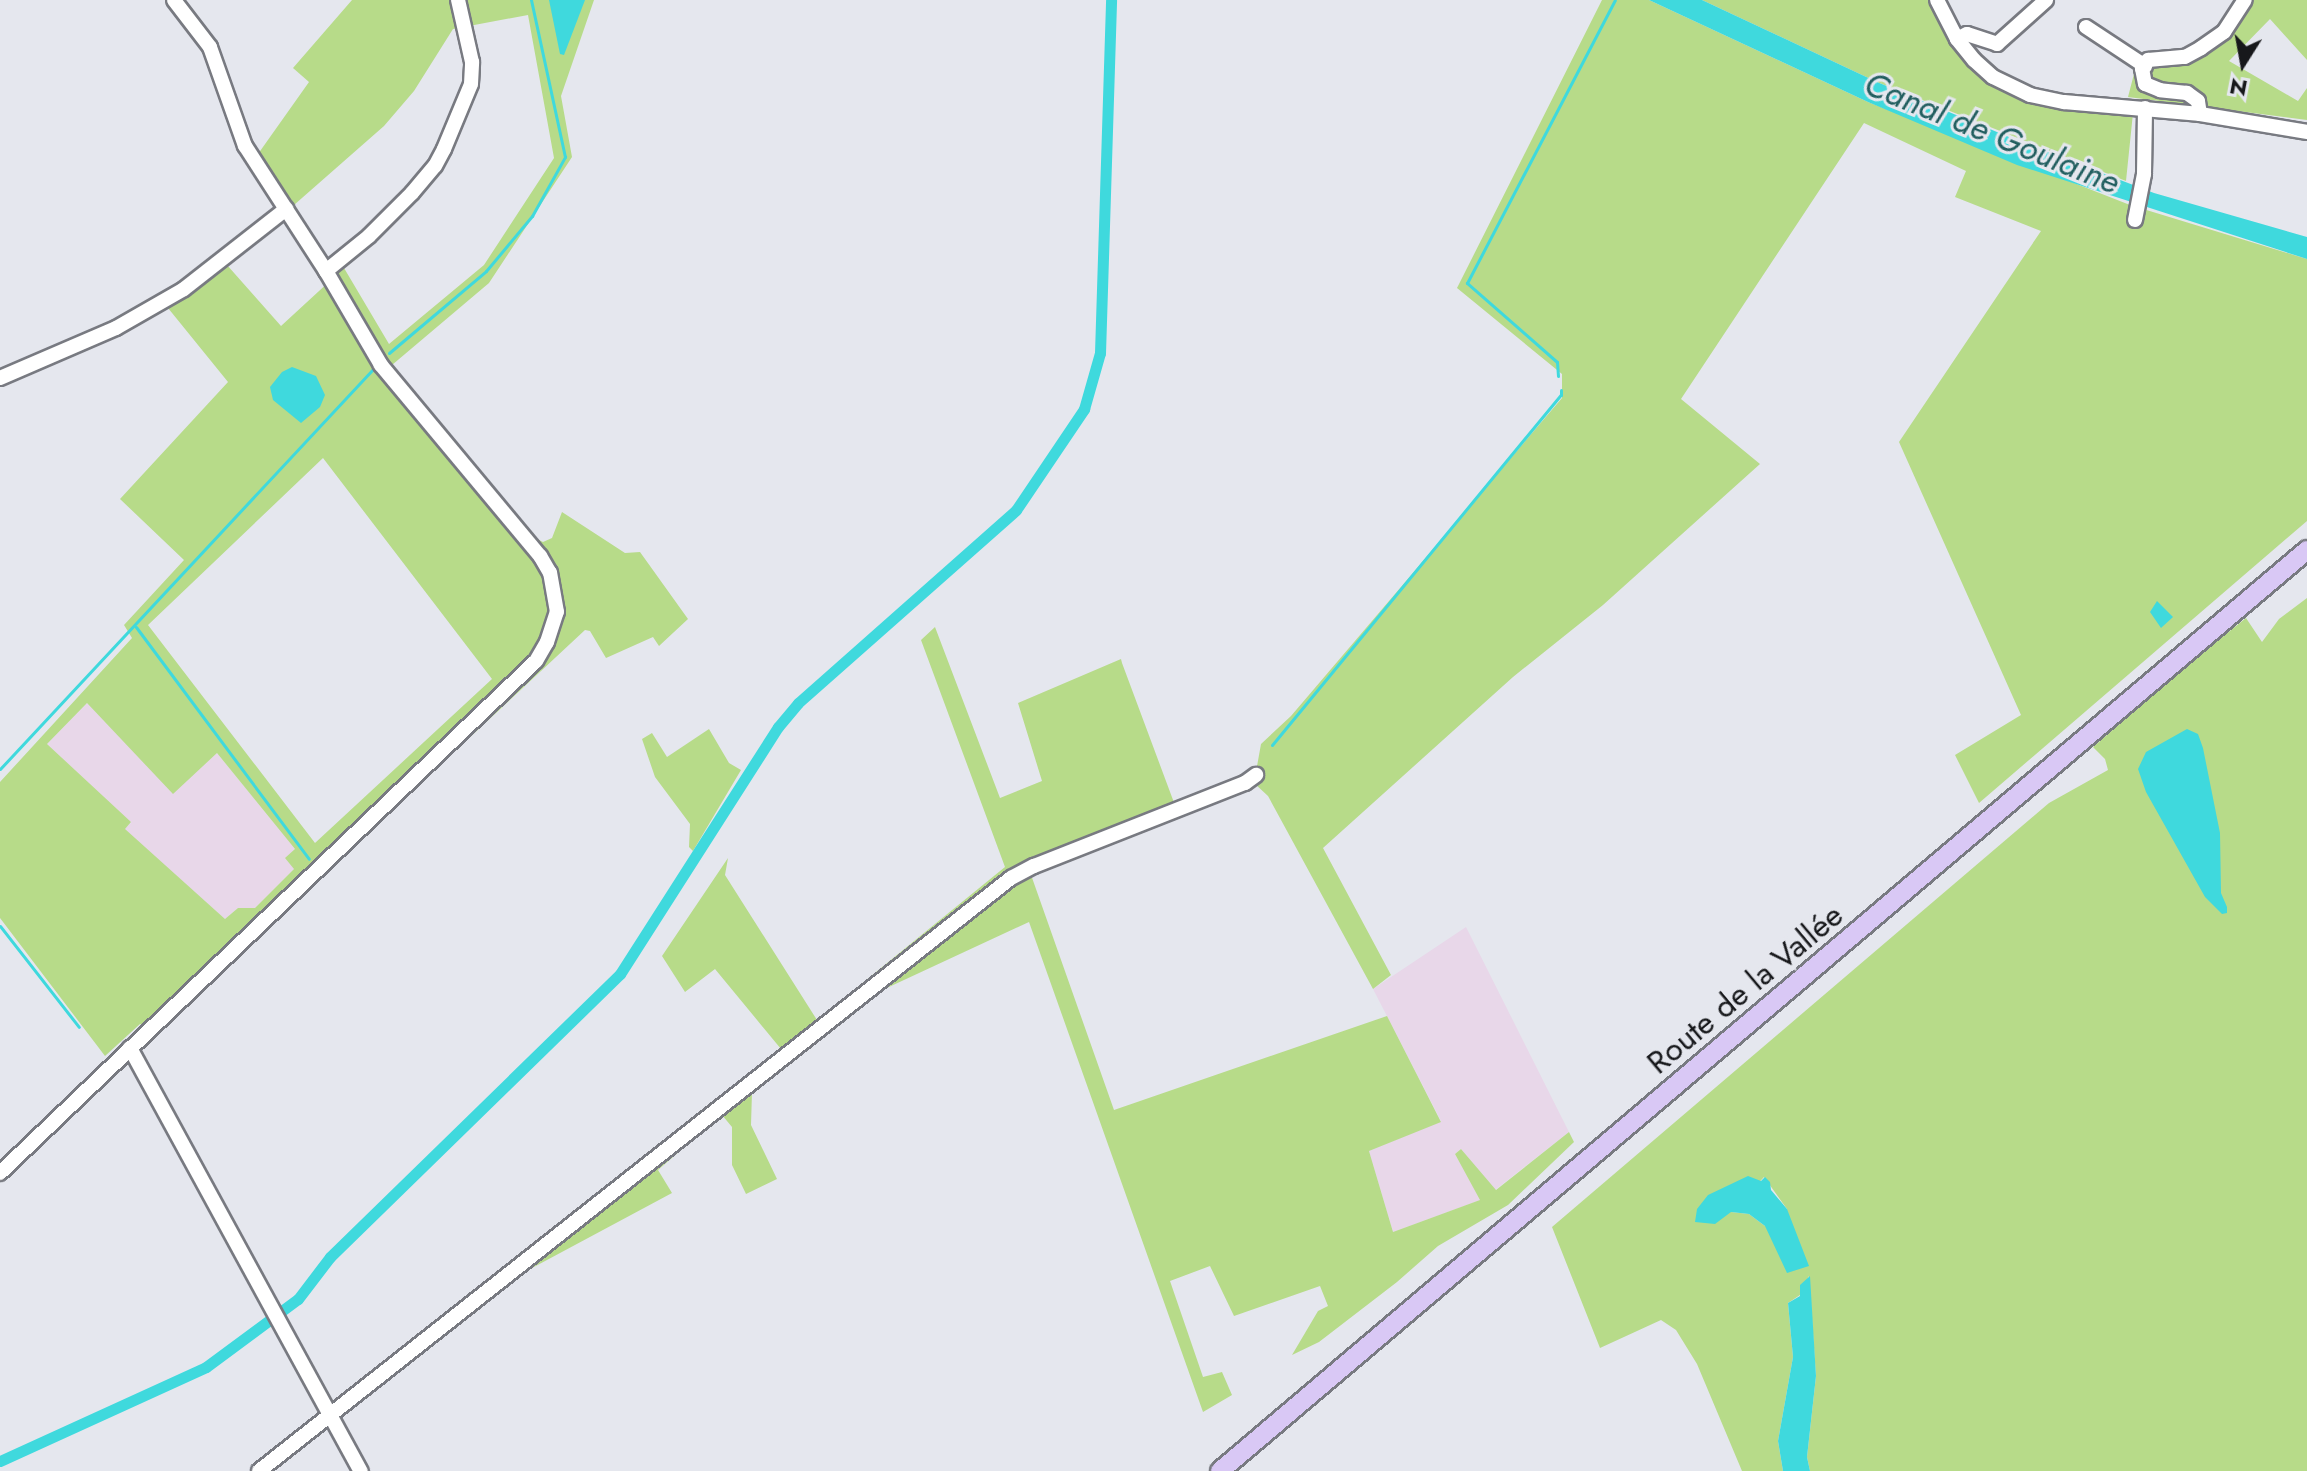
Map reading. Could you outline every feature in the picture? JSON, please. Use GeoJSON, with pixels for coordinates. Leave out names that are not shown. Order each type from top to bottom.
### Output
{"type":"FeatureCollection","features":[{"type":"Feature","properties":{"kind":"main road","name":"Route de la Vallée"},"geometry":{"type":"LineString","coordinates":[[1220,1471],[2307,550]]}},
{"type":"Feature","properties":{"kind":"street"},"geometry":{"type":"LineString","coordinates":[[0,1173],[536,661],[547,642],[557,612],[550,573],[540,556],[403,396],[240,136],[210,47],[174,0]]}},
{"type":"Feature","properties":{"kind":"street"},"geometry":{"type":"LineString","coordinates":[[326,271],[369,236],[412,193],[435,166],[444,149],[471,84],[472,62],[458,0]]}},
{"type":"Feature","properties":{"kind":"street"},"geometry":{"type":"LineString","coordinates":[[1937,0],[1957,39],[1984,69],[2030,95],[2064,102],[2200,114],[2307,132]]}},
{"type":"Feature","properties":{"kind":"street"},"geometry":{"type":"LineString","coordinates":[[1957,39],[1967,34],[1997,44],[2046,0]]}},
{"type":"Feature","properties":{"kind":"street"},"geometry":{"type":"LineString","coordinates":[[2200,114],[2198,101],[2187,93],[2160,90],[2145,84],[2145,66],[2148,60],[2185,57],[2201,48],[2224,32],[2245,0]]}},
{"type":"Feature","properties":{"kind":"street"},"geometry":{"type":"LineString","coordinates":[[2086,27],[2145,66]]}},
{"type":"Feature","properties":{"kind":"street"},"geometry":{"type":"LineString","coordinates":[[2136,217],[2144,174],[2145,108]]}},
{"type":"Feature","properties":{"kind":"street"},"geometry":{"type":"LineString","coordinates":[[0,378],[116,328],[184,289],[286,209]]}},
{"type":"Feature","properties":{"kind":"street"},"geometry":{"type":"LineString","coordinates":[[259,1471],[1011,878],[1034,866],[1245,783],[1256,775]]}},
{"type":"Feature","properties":{"kind":"street"},"geometry":{"type":"LineString","coordinates":[[130,1048],[361,1471]]}},
{"type":"Feature","properties":{"kind":"shaded area"},"geometry":{"type":"Polygon","coordinates":[[[87,703],[173,793],[217,753],[295,849],[294,869],[255,908],[238,908],[225,919],[124,829],[131,823],[47,744],[87,703]]]}},
{"type":"Feature","properties":{"kind":"shaded area"},"geometry":{"type":"Polygon","coordinates":[[[1466,927],[1569,1132],[1495,1190],[1461,1149],[1455,1154],[1481,1200],[1393,1232],[1369,1151],[1441,1121],[1373,989],[1466,927]]]}},
{"type":"Feature","properties":{"kind":"green space"},"geometry":{"type":"Polygon","coordinates":[[[352,0],[594,0],[561,96],[572,157],[489,283],[392,365],[537,539],[543,542],[552,538],[562,512],[625,553],[640,552],[688,619],[659,646],[653,637],[606,658],[590,631],[585,630],[154,1032],[140,1024],[105,1056],[0,918],[0,782],[132,638],[124,625],[184,560],[120,499],[228,382],[168,308],[227,265],[281,326],[344,268],[389,344],[484,265],[554,158],[528,15],[453,29],[414,91],[384,126],[294,205],[258,154],[309,82],[293,68],[352,0]],[[323,458],[148,625],[315,843],[492,679],[323,458]],[[87,703],[47,744],[131,822],[125,829],[225,919],[238,908],[255,908],[294,869],[285,858],[295,849],[217,753],[173,794],[87,703]]]}},
{"type":"Feature","properties":{"kind":"green space"},"geometry":{"type":"Polygon","coordinates":[[[1602,0],[1649,0],[1868,102],[2130,205],[2307,259],[2307,521],[1979,803],[1955,755],[2021,715],[1899,442],[2041,231],[1955,197],[1966,171],[1864,123],[1681,399],[1760,464],[1603,605],[1513,677],[1323,848],[1391,975],[1373,989],[1268,796],[1254,783],[1261,744],[1291,716],[1562,398],[1562,374],[1457,288],[1602,0]]]}},
{"type":"Feature","properties":{"kind":"green space"},"geometry":{"type":"Polygon","coordinates":[[[1702,0],[1930,0],[1944,32],[1967,61],[2007,94],[2036,104],[2075,110],[2133,113],[2126,181],[1877,82],[1702,0]]]}},
{"type":"Feature","properties":{"kind":"green space"},"geometry":{"type":"Polygon","coordinates":[[[2251,0],[2307,0],[2307,60],[2270,19],[2229,61],[2298,101],[2307,88],[2307,120],[2128,97],[2135,70],[2186,60],[2251,0]]]}},
{"type":"Feature","properties":{"kind":"green space"},"geometry":{"type":"Polygon","coordinates":[[[2307,598],[2307,1471],[1810,1471],[1807,1457],[1816,1376],[1809,1276],[1800,1295],[1788,1303],[1793,1357],[1778,1441],[1783,1471],[1742,1471],[1697,1364],[1676,1330],[1661,1320],[1600,1348],[1552,1227],[2049,803],[2108,770],[2105,759],[2093,747],[2191,662],[2246,618],[2262,642],[2279,619],[2307,598]],[[1764,1177],[1731,1212],[1749,1214],[1765,1226],[1787,1209],[1764,1177]]]}},
{"type":"Feature","properties":{"kind":"green space"},"geometry":{"type":"Polygon","coordinates":[[[935,627],[1000,798],[1042,781],[1018,703],[1121,659],[1179,816],[1030,872],[1114,1110],[1387,1016],[1441,1122],[1369,1151],[1393,1232],[1480,1200],[1455,1154],[1461,1149],[1496,1190],[1569,1132],[1574,1142],[1508,1205],[1438,1246],[1319,1342],[1292,1355],[1318,1311],[1328,1306],[1320,1286],[1234,1316],[1210,1266],[1170,1281],[1203,1377],[1222,1372],[1232,1395],[1203,1412],[1029,922],[876,993],[752,1092],[751,1125],[777,1179],[746,1194],[732,1165],[732,1127],[722,1115],[658,1170],[672,1193],[519,1275],[512,1263],[629,1175],[781,1049],[715,969],[685,992],[662,956],[728,858],[725,875],[817,1020],[1005,867],[921,640],[935,627]]]}},
{"type":"Feature","properties":{"kind":"green space"},"geometry":{"type":"Polygon","coordinates":[[[709,729],[729,763],[741,770],[693,851],[689,847],[690,824],[655,777],[642,739],[652,733],[667,757],[709,729]]]}},
{"type":"Feature","properties":{"kind":"water"},"geometry":{"type":"Polygon","coordinates":[[[549,0],[585,0],[564,55],[560,54],[549,0]]]}},
{"type":"Feature","properties":{"kind":"water","name":"Canal de Goulaine"},"geometry":{"type":"Polygon","coordinates":[[[1649,0],[1702,0],[1877,82],[2009,137],[2154,193],[2307,237],[2307,259],[2017,165],[1868,102],[1649,0]]]}},
{"type":"Feature","properties":{"kind":"water"},"geometry":{"type":"Polygon","coordinates":[[[292,367],[316,376],[325,395],[320,407],[301,423],[273,400],[270,387],[282,372],[292,367]]]}},
{"type":"Feature","properties":{"kind":"water"},"geometry":{"type":"Polygon","coordinates":[[[2157,601],[2173,617],[2161,628],[2150,612],[2157,601]]]}},
{"type":"Feature","properties":{"kind":"water"},"geometry":{"type":"Polygon","coordinates":[[[2187,729],[2198,734],[2203,748],[2220,833],[2221,893],[2227,913],[2222,914],[2205,897],[2146,792],[2138,769],[2146,752],[2187,729]]]}},
{"type":"Feature","properties":{"kind":"water"},"geometry":{"type":"Polygon","coordinates":[[[1748,1176],[1761,1181],[1765,1177],[1770,1182],[1771,1190],[1787,1209],[1809,1266],[1787,1273],[1765,1226],[1749,1214],[1731,1212],[1715,1224],[1695,1222],[1697,1209],[1708,1195],[1748,1176]]]}},
{"type":"Feature","properties":{"kind":"water"},"geometry":{"type":"Polygon","coordinates":[[[1810,1276],[1816,1376],[1807,1457],[1810,1471],[1783,1471],[1778,1441],[1793,1357],[1788,1303],[1800,1296],[1800,1285],[1810,1276]]]}},
{"type":"Feature","properties":{"kind":"waterway"},"geometry":{"type":"LineString","coordinates":[[389,353],[486,271],[532,216],[565,157],[531,0]]}},
{"type":"Feature","properties":{"kind":"waterway"},"geometry":{"type":"LineString","coordinates":[[0,1461],[206,1367],[298,1299],[330,1257],[620,974],[778,727],[798,703],[1016,510],[1084,409],[1100,353],[1111,0]]}},
{"type":"Feature","properties":{"kind":"waterway"},"geometry":{"type":"LineString","coordinates":[[1558,376],[1557,362],[1467,283],[1615,0]]}},
{"type":"Feature","properties":{"kind":"waterway"},"geometry":{"type":"LineString","coordinates":[[0,769],[373,369]]}},
{"type":"Feature","properties":{"kind":"waterway"},"geometry":{"type":"LineString","coordinates":[[1272,745],[1561,395],[1561,390]]}},
{"type":"Feature","properties":{"kind":"waterway"},"geometry":{"type":"LineString","coordinates":[[136,627],[309,859]]}},
{"type":"Feature","properties":{"kind":"waterway"},"geometry":{"type":"LineString","coordinates":[[0,926],[79,1027]]}}]}
